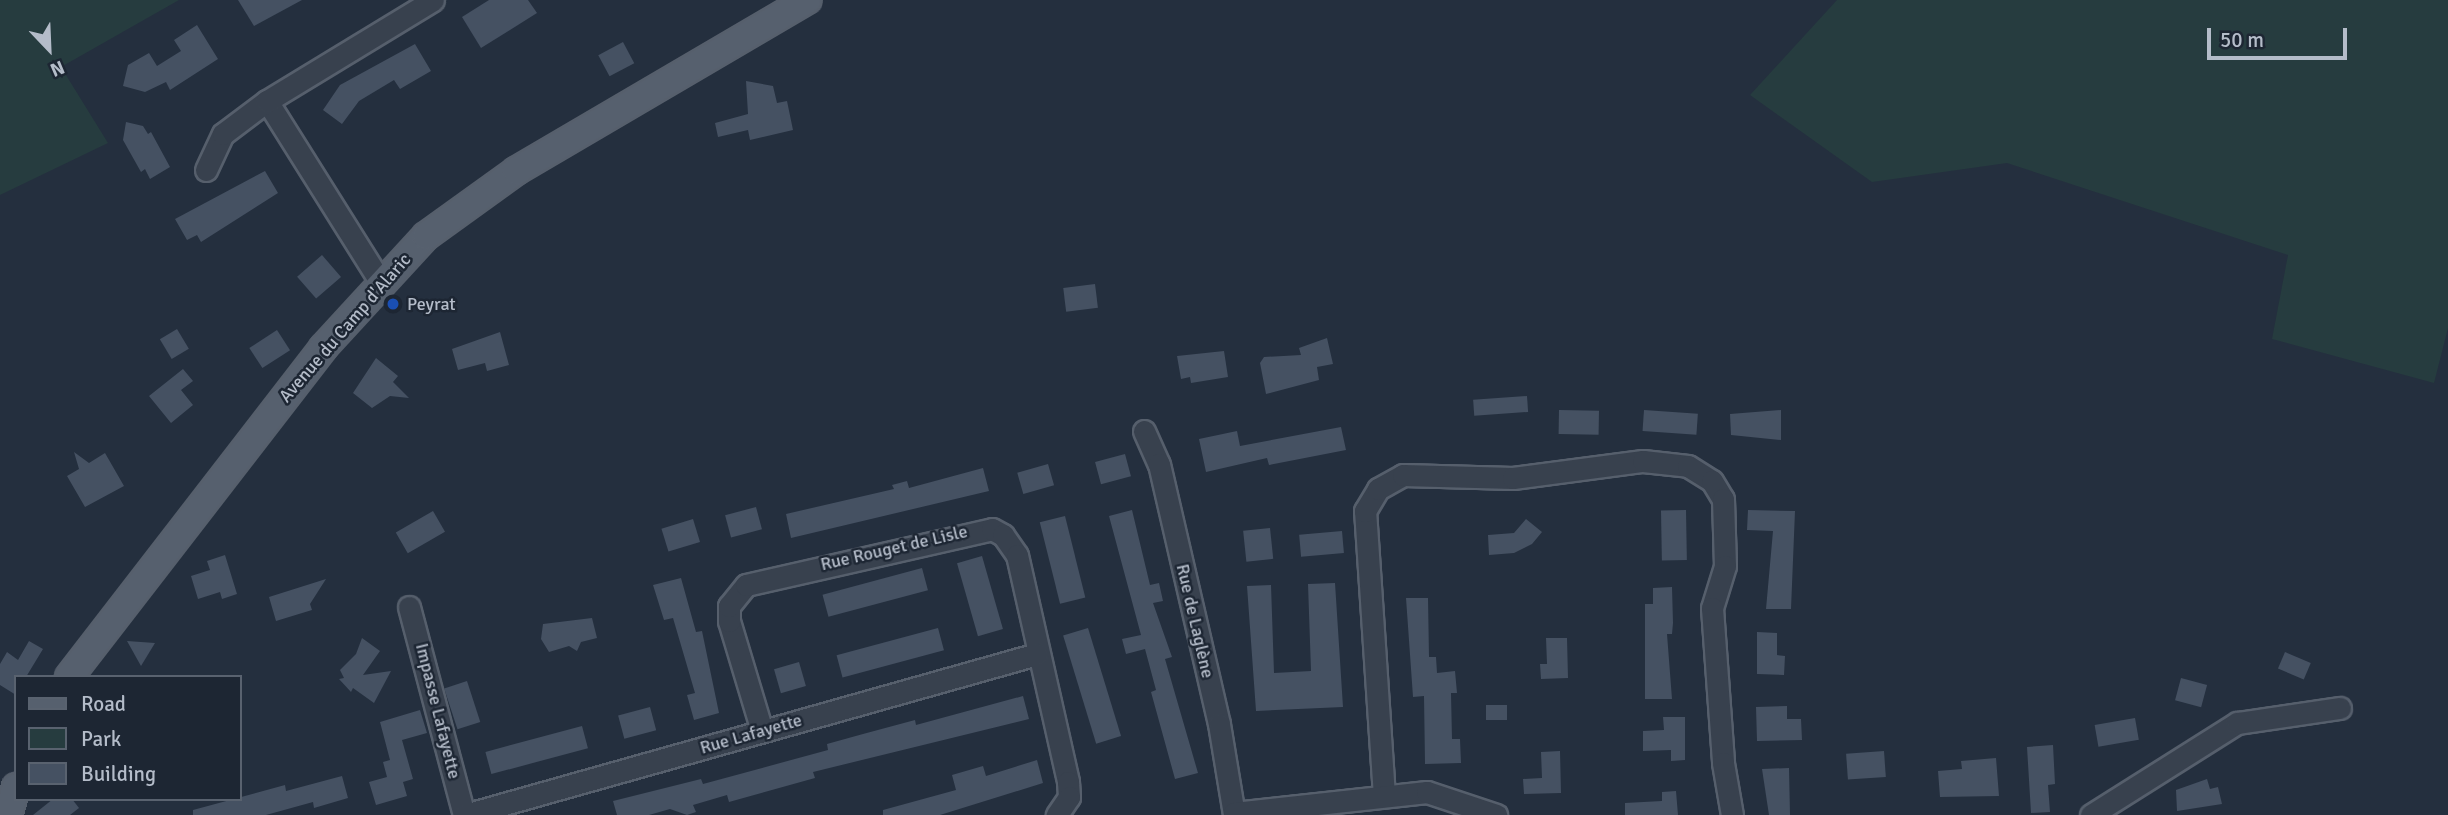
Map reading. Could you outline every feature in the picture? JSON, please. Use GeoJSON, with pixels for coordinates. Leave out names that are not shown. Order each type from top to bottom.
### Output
{"type":"FeatureCollection","features":[{"type":"Feature","properties":{"kind":"main road","name":"Avenue du Camp d'Alaric"},"geometry":{"type":"LineString","coordinates":[[70,675],[380,281],[426,236],[516,171],[807,0]]}},
{"type":"Feature","properties":{"kind":"main road"},"geometry":{"type":"LineString","coordinates":[[8,815],[14,794]]}},
{"type":"Feature","properties":{"kind":"street"},"geometry":{"type":"LineString","coordinates":[[205,170],[223,134],[267,101],[433,0]]}},
{"type":"Feature","properties":{"kind":"street"},"geometry":{"type":"LineString","coordinates":[[267,101],[380,281]]}},
{"type":"Feature","properties":{"kind":"street","name":"Rue de Laglène"},"geometry":{"type":"LineString","coordinates":[[1144,431],[1158,464],[1219,724],[1234,814]]}},
{"type":"Feature","properties":{"kind":"street"},"geometry":{"type":"LineString","coordinates":[[1384,796],[1365,511],[1378,489],[1403,475],[1513,478],[1643,461],[1688,467],[1712,481],[1723,499],[1725,566],[1712,608],[1723,763],[1732,815]]}},
{"type":"Feature","properties":{"kind":"street","name":"Rue Rouget de Lisle"},"geometry":{"type":"LineString","coordinates":[[762,731],[729,606],[740,589],[760,579],[992,529],[1003,535],[1017,555],[1037,654],[1068,782],[1061,811]]}},
{"type":"Feature","properties":{"kind":"street","name":"Impasse Lafayette"},"geometry":{"type":"LineString","coordinates":[[409,607],[465,815]]}},
{"type":"Feature","properties":{"kind":"street","name":"Rue Lafayette"},"geometry":{"type":"LineString","coordinates":[[465,815],[1037,654]]}},
{"type":"Feature","properties":{"kind":"street"},"geometry":{"type":"LineString","coordinates":[[2091,815],[2237,723],[2340,708]]}},
{"type":"Feature","properties":{"kind":"street"},"geometry":{"type":"LineString","coordinates":[[1234,814],[1427,792],[1496,815]]}},
{"type":"Feature","properties":{"kind":"green space"},"geometry":{"type":"Polygon","coordinates":[[[0,0],[179,0],[61,67],[108,143],[0,195],[0,0]]]}},
{"type":"Feature","properties":{"kind":"green space"},"geometry":{"type":"Polygon","coordinates":[[[1837,0],[2448,0],[2448,328],[2434,383],[2272,339],[2288,255],[2007,163],[1872,182],[1750,95],[1837,0]]]}},
{"type":"Feature","properties":{"kind":"building"},"geometry":{"type":"Polygon","coordinates":[[[238,0],[302,0],[254,26],[238,0]]]}},
{"type":"Feature","properties":{"kind":"building"},"geometry":{"type":"Polygon","coordinates":[[[489,0],[528,0],[537,13],[481,48],[462,17],[489,0]]]}},
{"type":"Feature","properties":{"kind":"building"},"geometry":{"type":"Polygon","coordinates":[[[197,25],[218,59],[170,90],[166,82],[145,92],[123,86],[128,65],[149,53],[157,66],[181,51],[174,40],[197,25]]]}},
{"type":"Feature","properties":{"kind":"building"},"geometry":{"type":"Polygon","coordinates":[[[623,42],[634,63],[610,76],[598,55],[623,42]]]}},
{"type":"Feature","properties":{"kind":"building"},"geometry":{"type":"Polygon","coordinates":[[[415,44],[431,71],[400,89],[394,80],[359,101],[342,124],[323,110],[340,85],[415,44]]]}},
{"type":"Feature","properties":{"kind":"building"},"geometry":{"type":"Polygon","coordinates":[[[746,81],[773,86],[777,103],[787,101],[793,130],[750,140],[748,130],[718,137],[715,123],[748,114],[746,81]]]}},
{"type":"Feature","properties":{"kind":"building"},"geometry":{"type":"Polygon","coordinates":[[[126,122],[143,126],[148,134],[151,132],[170,167],[150,179],[145,169],[141,172],[123,140],[126,122]]]}},
{"type":"Feature","properties":{"kind":"building"},"geometry":{"type":"Polygon","coordinates":[[[265,171],[278,193],[201,242],[197,235],[187,240],[175,219],[265,171]]]}},
{"type":"Feature","properties":{"kind":"building"},"geometry":{"type":"Polygon","coordinates":[[[322,255],[341,277],[316,299],[297,277],[322,255]]]}},
{"type":"Feature","properties":{"kind":"building"},"geometry":{"type":"Polygon","coordinates":[[[1095,284],[1098,308],[1066,312],[1063,288],[1095,284]]]}},
{"type":"Feature","properties":{"kind":"building"},"geometry":{"type":"Polygon","coordinates":[[[177,329],[189,349],[172,359],[160,339],[177,329]]]}},
{"type":"Feature","properties":{"kind":"building"},"geometry":{"type":"Polygon","coordinates":[[[277,330],[290,350],[262,368],[249,348],[277,330]]]}},
{"type":"Feature","properties":{"kind":"building"},"geometry":{"type":"Polygon","coordinates":[[[500,332],[509,365],[487,371],[485,363],[458,370],[452,349],[500,332]]]}},
{"type":"Feature","properties":{"kind":"building"},"geometry":{"type":"Polygon","coordinates":[[[1327,338],[1333,364],[1317,367],[1319,380],[1266,394],[1260,363],[1264,357],[1301,355],[1299,348],[1327,338]]]}},
{"type":"Feature","properties":{"kind":"building"},"geometry":{"type":"Polygon","coordinates":[[[1224,351],[1228,377],[1191,383],[1190,377],[1181,379],[1177,356],[1224,351]]]}},
{"type":"Feature","properties":{"kind":"building"},"geometry":{"type":"Polygon","coordinates":[[[376,358],[398,376],[393,382],[409,398],[390,396],[372,408],[353,393],[376,358]]]}},
{"type":"Feature","properties":{"kind":"building"},"geometry":{"type":"Polygon","coordinates":[[[183,369],[193,381],[181,390],[193,405],[171,423],[149,396],[183,369]]]}},
{"type":"Feature","properties":{"kind":"building"},"geometry":{"type":"Polygon","coordinates":[[[1527,396],[1528,412],[1474,416],[1473,400],[1527,396]]]}},
{"type":"Feature","properties":{"kind":"building"},"geometry":{"type":"Polygon","coordinates":[[[1559,410],[1599,411],[1599,435],[1559,434],[1559,410]]]}},
{"type":"Feature","properties":{"kind":"building"},"geometry":{"type":"Polygon","coordinates":[[[1644,410],[1698,414],[1696,435],[1643,431],[1644,410]]]}},
{"type":"Feature","properties":{"kind":"building"},"geometry":{"type":"Polygon","coordinates":[[[1781,410],[1781,440],[1731,435],[1730,414],[1781,410]]]}},
{"type":"Feature","properties":{"kind":"building"},"geometry":{"type":"Polygon","coordinates":[[[1341,427],[1346,450],[1269,465],[1267,458],[1206,472],[1199,439],[1237,431],[1240,446],[1341,427]]]}},
{"type":"Feature","properties":{"kind":"building"},"geometry":{"type":"Polygon","coordinates":[[[74,452],[89,463],[105,453],[124,486],[85,507],[67,476],[79,469],[74,452]]]}},
{"type":"Feature","properties":{"kind":"building"},"geometry":{"type":"Polygon","coordinates":[[[1125,454],[1131,476],[1101,484],[1095,462],[1125,454]]]}},
{"type":"Feature","properties":{"kind":"building"},"geometry":{"type":"Polygon","coordinates":[[[1048,464],[1054,485],[1023,494],[1017,473],[1048,464]]]}},
{"type":"Feature","properties":{"kind":"building"},"geometry":{"type":"Polygon","coordinates":[[[983,468],[989,491],[791,538],[786,514],[894,489],[892,485],[907,481],[909,488],[983,468]]]}},
{"type":"Feature","properties":{"kind":"building"},"geometry":{"type":"Polygon","coordinates":[[[756,507],[762,529],[731,537],[725,515],[756,507]]]}},
{"type":"Feature","properties":{"kind":"building"},"geometry":{"type":"Polygon","coordinates":[[[1132,510],[1150,585],[1159,583],[1163,601],[1153,603],[1172,657],[1165,659],[1198,773],[1175,779],[1151,692],[1156,690],[1145,649],[1126,654],[1122,639],[1141,635],[1109,516],[1132,510]]]}},
{"type":"Feature","properties":{"kind":"building"},"geometry":{"type":"Polygon","coordinates":[[[1661,510],[1686,510],[1687,560],[1662,560],[1661,510]]]}},
{"type":"Feature","properties":{"kind":"building"},"geometry":{"type":"Polygon","coordinates":[[[1748,510],[1795,511],[1791,609],[1766,609],[1773,531],[1747,530],[1748,510]]]}},
{"type":"Feature","properties":{"kind":"building"},"geometry":{"type":"Polygon","coordinates":[[[433,511],[445,532],[408,553],[396,532],[433,511]]]}},
{"type":"Feature","properties":{"kind":"building"},"geometry":{"type":"Polygon","coordinates":[[[1065,516],[1085,598],[1060,604],[1040,522],[1065,516]]]}},
{"type":"Feature","properties":{"kind":"building"},"geometry":{"type":"Polygon","coordinates":[[[693,519],[700,542],[668,552],[661,529],[693,519]]]}},
{"type":"Feature","properties":{"kind":"building"},"geometry":{"type":"Polygon","coordinates":[[[1526,519],[1542,532],[1532,544],[1514,553],[1489,555],[1488,535],[1514,533],[1526,519]]]}},
{"type":"Feature","properties":{"kind":"building"},"geometry":{"type":"Polygon","coordinates":[[[1270,528],[1273,559],[1246,562],[1243,531],[1270,528]]]}},
{"type":"Feature","properties":{"kind":"building"},"geometry":{"type":"Polygon","coordinates":[[[1342,531],[1344,553],[1301,557],[1299,535],[1342,531]]]}},
{"type":"Feature","properties":{"kind":"building"},"geometry":{"type":"Polygon","coordinates":[[[225,555],[237,594],[222,599],[220,592],[198,599],[191,576],[210,570],[207,561],[225,555]]]}},
{"type":"Feature","properties":{"kind":"building"},"geometry":{"type":"Polygon","coordinates":[[[982,556],[1003,629],[978,636],[957,563],[982,556]]]}},
{"type":"Feature","properties":{"kind":"building"},"geometry":{"type":"Polygon","coordinates":[[[922,568],[928,590],[828,617],[823,595],[922,568]]]}},
{"type":"Feature","properties":{"kind":"building"},"geometry":{"type":"Polygon","coordinates":[[[681,578],[696,632],[702,631],[719,713],[694,720],[687,695],[695,693],[673,618],[664,620],[653,585],[681,578]]]}},
{"type":"Feature","properties":{"kind":"building"},"geometry":{"type":"Polygon","coordinates":[[[326,579],[310,604],[312,610],[276,621],[269,597],[326,579]]]}},
{"type":"Feature","properties":{"kind":"building"},"geometry":{"type":"Polygon","coordinates":[[[1335,583],[1343,707],[1256,711],[1247,586],[1271,585],[1274,673],[1311,671],[1308,584],[1335,583]]]}},
{"type":"Feature","properties":{"kind":"building"},"geometry":{"type":"Polygon","coordinates":[[[1672,587],[1672,634],[1667,634],[1672,699],[1645,699],[1645,604],[1653,604],[1653,588],[1672,587]]]}},
{"type":"Feature","properties":{"kind":"building"},"geometry":{"type":"Polygon","coordinates":[[[1406,598],[1428,598],[1429,657],[1436,657],[1437,673],[1455,671],[1457,693],[1451,693],[1452,739],[1460,739],[1461,763],[1425,764],[1424,696],[1413,697],[1406,598]]]}},
{"type":"Feature","properties":{"kind":"building"},"geometry":{"type":"Polygon","coordinates":[[[592,618],[597,638],[581,642],[577,651],[569,646],[549,652],[541,639],[543,624],[592,618]]]}},
{"type":"Feature","properties":{"kind":"building"},"geometry":{"type":"Polygon","coordinates":[[[938,628],[944,650],[843,677],[837,655],[938,628]]]}},
{"type":"Feature","properties":{"kind":"building"},"geometry":{"type":"Polygon","coordinates":[[[1088,628],[1121,736],[1096,744],[1063,636],[1088,628]]]}},
{"type":"Feature","properties":{"kind":"building"},"geometry":{"type":"Polygon","coordinates":[[[1757,632],[1777,633],[1777,655],[1785,656],[1784,675],[1757,674],[1757,632]]]}},
{"type":"Feature","properties":{"kind":"building"},"geometry":{"type":"Polygon","coordinates":[[[362,638],[380,651],[363,675],[391,671],[374,703],[353,688],[351,692],[339,679],[344,678],[340,670],[356,654],[362,638]]]}},
{"type":"Feature","properties":{"kind":"building"},"geometry":{"type":"Polygon","coordinates":[[[1546,638],[1567,638],[1568,678],[1541,679],[1540,664],[1547,664],[1546,638]]]}},
{"type":"Feature","properties":{"kind":"building"},"geometry":{"type":"Polygon","coordinates":[[[29,641],[43,649],[27,675],[14,675],[14,694],[0,685],[0,664],[7,652],[18,660],[29,641]]]}},
{"type":"Feature","properties":{"kind":"building"},"geometry":{"type":"Polygon","coordinates":[[[127,641],[155,643],[141,666],[127,641]]]}},
{"type":"Feature","properties":{"kind":"building"},"geometry":{"type":"Polygon","coordinates":[[[2285,652],[2311,663],[2304,680],[2278,669],[2285,652]]]}},
{"type":"Feature","properties":{"kind":"building"},"geometry":{"type":"Polygon","coordinates":[[[799,662],[806,686],[781,693],[774,669],[799,662]]]}},
{"type":"Feature","properties":{"kind":"building"},"geometry":{"type":"Polygon","coordinates":[[[2181,678],[2207,685],[2201,707],[2175,700],[2181,678]]]}},
{"type":"Feature","properties":{"kind":"building"},"geometry":{"type":"Polygon","coordinates":[[[467,681],[480,722],[457,729],[444,688],[467,681]]]}},
{"type":"Feature","properties":{"kind":"building"},"geometry":{"type":"Polygon","coordinates":[[[1023,696],[1029,719],[813,772],[815,778],[729,802],[727,795],[693,805],[696,812],[687,815],[670,809],[649,815],[617,815],[613,801],[701,779],[703,784],[828,750],[827,744],[863,734],[915,720],[916,725],[1023,696]]]}},
{"type":"Feature","properties":{"kind":"building"},"geometry":{"type":"Polygon","coordinates":[[[1486,705],[1507,705],[1507,720],[1486,720],[1486,705]]]}},
{"type":"Feature","properties":{"kind":"building"},"geometry":{"type":"Polygon","coordinates":[[[1787,706],[1787,719],[1801,719],[1802,740],[1757,741],[1756,707],[1787,706]]]}},
{"type":"Feature","properties":{"kind":"building"},"geometry":{"type":"Polygon","coordinates":[[[650,707],[656,730],[624,739],[618,716],[650,707]]]}},
{"type":"Feature","properties":{"kind":"building"},"geometry":{"type":"Polygon","coordinates":[[[420,710],[427,733],[402,740],[413,779],[403,782],[407,796],[376,805],[369,782],[387,777],[383,762],[390,760],[380,722],[420,710]]]}},
{"type":"Feature","properties":{"kind":"building"},"geometry":{"type":"Polygon","coordinates":[[[1663,717],[1685,717],[1685,760],[1671,761],[1671,750],[1643,751],[1643,731],[1664,730],[1663,717]]]}},
{"type":"Feature","properties":{"kind":"building"},"geometry":{"type":"Polygon","coordinates":[[[2135,718],[2139,740],[2098,747],[2095,725],[2135,718]]]}},
{"type":"Feature","properties":{"kind":"building"},"geometry":{"type":"Polygon","coordinates":[[[582,726],[588,748],[491,774],[485,752],[582,726]]]}},
{"type":"Feature","properties":{"kind":"building"},"geometry":{"type":"Polygon","coordinates":[[[2053,745],[2055,784],[2048,785],[2050,812],[2031,813],[2027,747],[2053,745]]]}},
{"type":"Feature","properties":{"kind":"building"},"geometry":{"type":"Polygon","coordinates":[[[1560,751],[1561,793],[1524,794],[1523,779],[1542,778],[1541,752],[1560,751]]]}},
{"type":"Feature","properties":{"kind":"building"},"geometry":{"type":"Polygon","coordinates":[[[1884,751],[1886,777],[1848,780],[1846,754],[1884,751]]]}},
{"type":"Feature","properties":{"kind":"building"},"geometry":{"type":"Polygon","coordinates":[[[1996,758],[1999,796],[1940,797],[1938,771],[1962,769],[1961,761],[1996,758]]]}},
{"type":"Feature","properties":{"kind":"building"},"geometry":{"type":"Polygon","coordinates":[[[1037,760],[1043,783],[940,815],[883,815],[883,810],[956,790],[952,775],[983,766],[986,776],[1037,760]]]}},
{"type":"Feature","properties":{"kind":"building"},"geometry":{"type":"Polygon","coordinates":[[[1789,768],[1790,815],[1769,815],[1762,769],[1789,768]]]}},
{"type":"Feature","properties":{"kind":"building"},"geometry":{"type":"Polygon","coordinates":[[[342,776],[348,798],[314,808],[313,802],[266,815],[193,815],[193,810],[226,801],[242,801],[242,797],[285,785],[286,791],[342,776]]]}},
{"type":"Feature","properties":{"kind":"building"},"geometry":{"type":"Polygon","coordinates":[[[2207,779],[2210,789],[2218,787],[2222,804],[2177,811],[2176,790],[2207,779]]]}},
{"type":"Feature","properties":{"kind":"building"},"geometry":{"type":"Polygon","coordinates":[[[1676,791],[1678,815],[1625,815],[1625,803],[1662,801],[1662,792],[1676,791]]]}},
{"type":"Feature","properties":{"kind":"building"},"geometry":{"type":"Polygon","coordinates":[[[50,801],[74,801],[79,808],[70,815],[33,815],[50,801]]]}},
{"type":"Feature","properties":{"kind":"place","name":"Peyrat"},"geometry":{"type":"Point","coordinates":[393,304]}}]}
